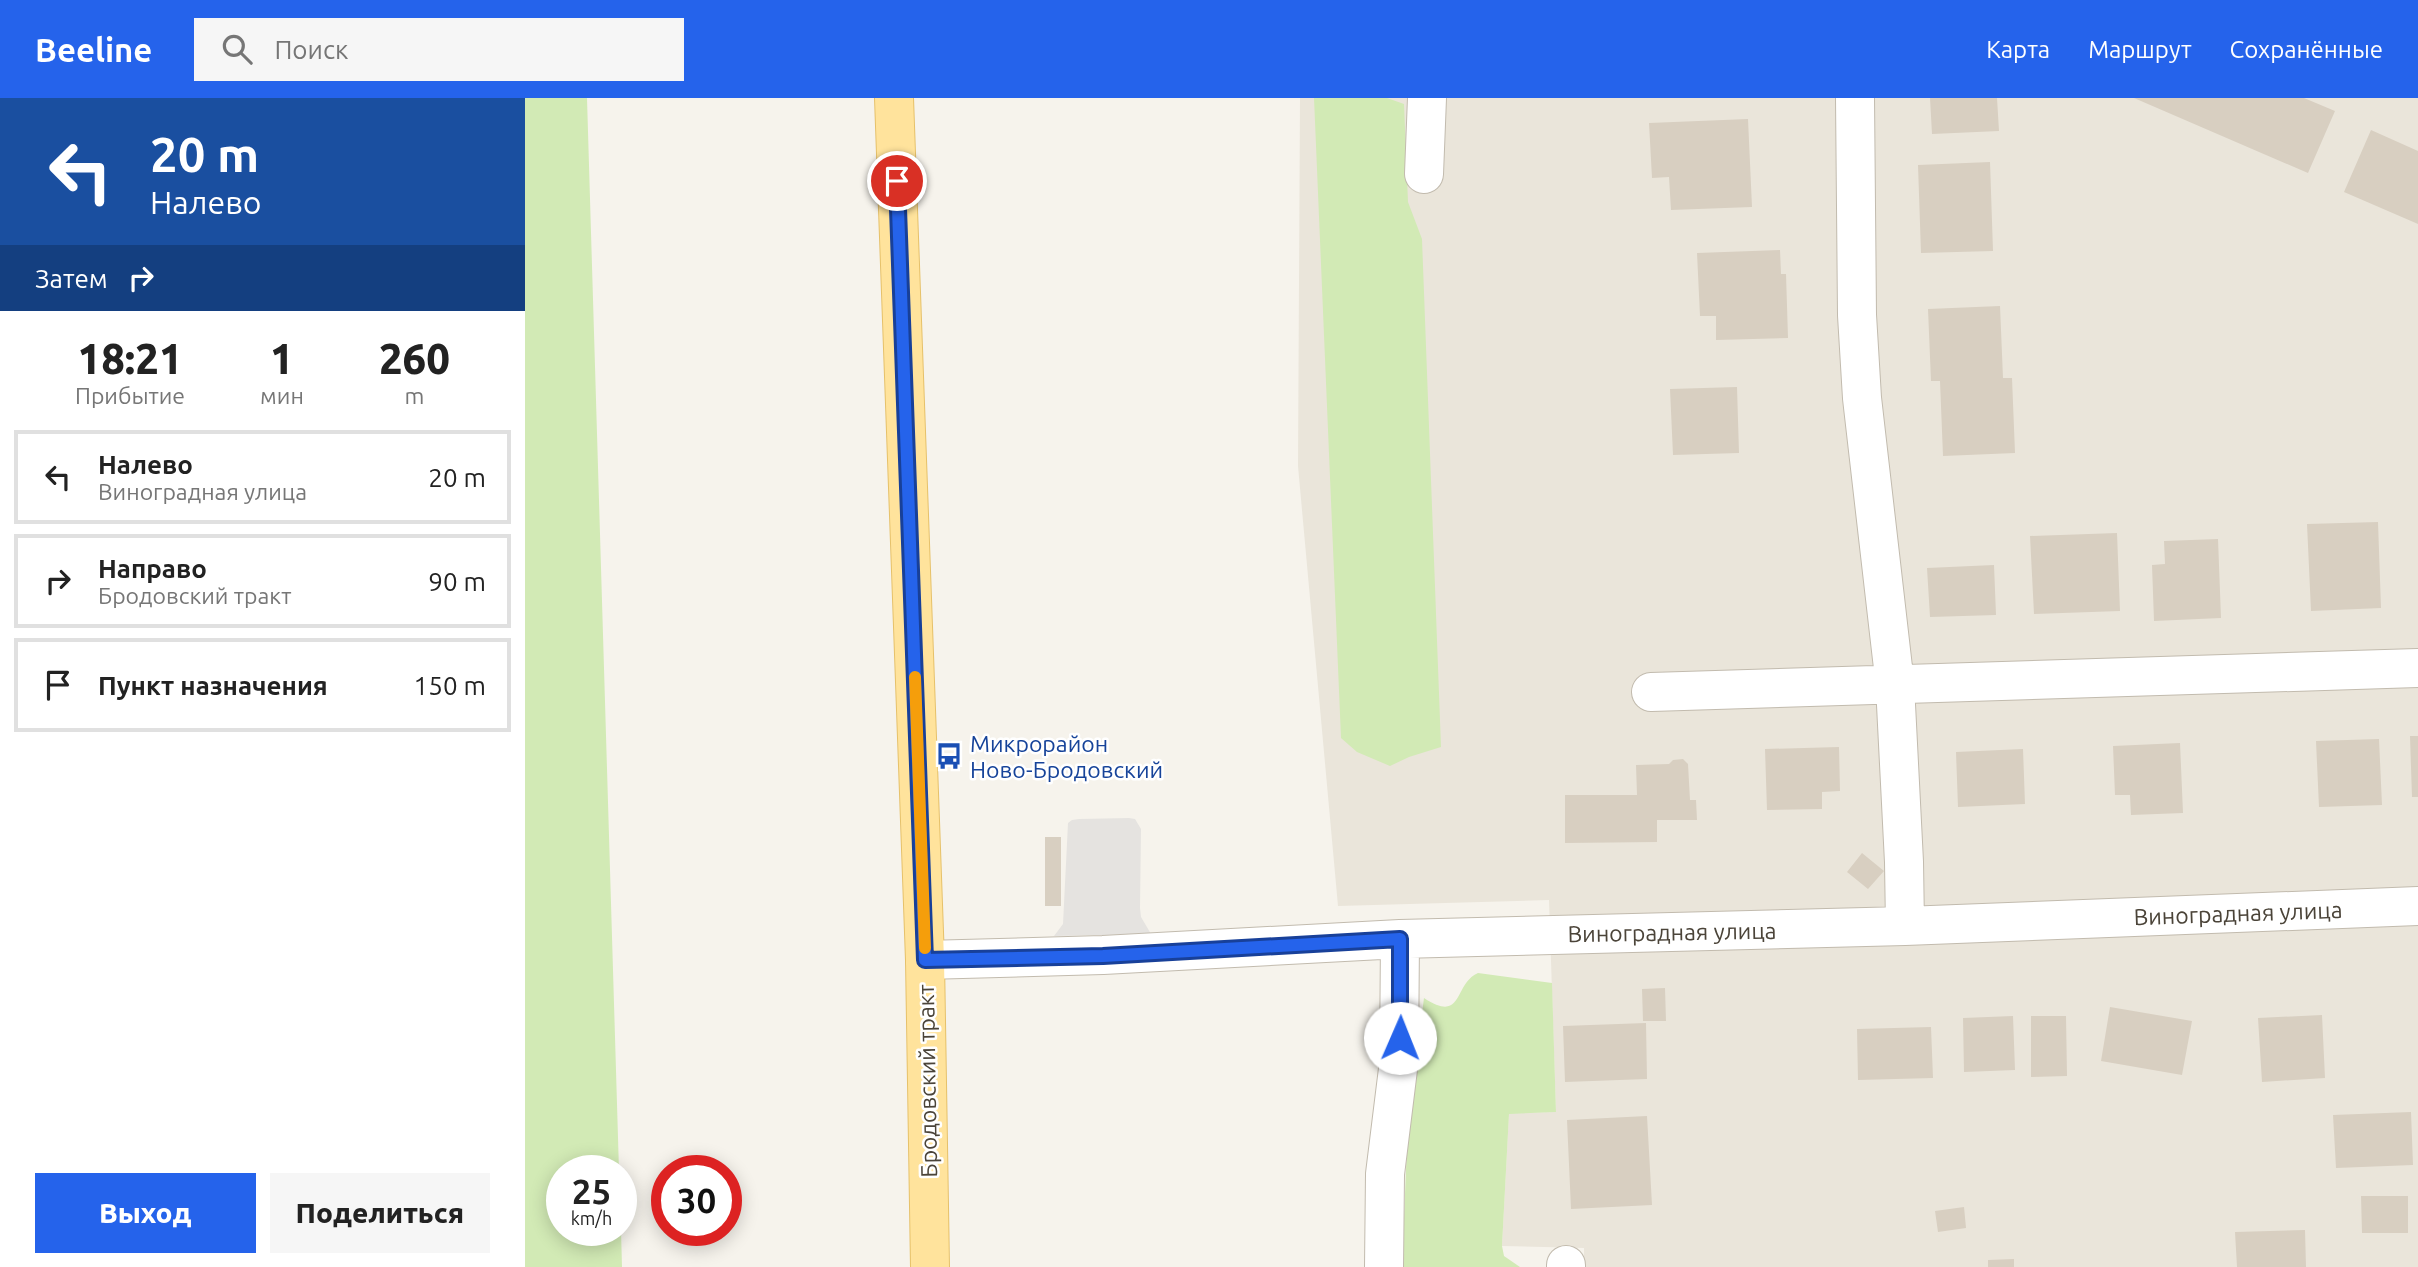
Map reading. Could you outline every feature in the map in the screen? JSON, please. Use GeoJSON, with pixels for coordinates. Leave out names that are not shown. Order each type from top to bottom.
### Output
{"type":"FeatureCollection","features":[{"type":"Feature","properties":{"kind":"main road","name":"Бродовский тракт"},"geometry":{"type":"LineString","coordinates":[[894,98],[925,960],[930,1267]]}},
{"type":"Feature","properties":{"kind":"street"},"geometry":{"type":"LineString","coordinates":[[1424,174],[1427,98]]}},
{"type":"Feature","properties":{"kind":"street"},"geometry":{"type":"LineString","coordinates":[[1855,98],[1857,315],[1862,398],[1895,685],[1905,862],[1905,926]]}},
{"type":"Feature","properties":{"kind":"street"},"geometry":{"type":"LineString","coordinates":[[1651,692],[2418,668]]}},
{"type":"Feature","properties":{"kind":"street","name":"Виноградная улица"},"geometry":{"type":"LineString","coordinates":[[925,960],[1103,956],[1400,939],[1905,926],[2418,906]]}},
{"type":"Feature","properties":{"kind":"street"},"geometry":{"type":"LineString","coordinates":[[1384,1267],[1385,1174],[1399,1061],[1400,939]]}},
{"type":"Feature","properties":{"kind":"shaded area"},"geometry":{"type":"Polygon","coordinates":[[[1300,98],[2418,98],[2418,1267],[1584,1267],[1584,1248],[1502,1246],[1509,1113],[1556,1112],[1549,900],[1338,906],[1298,466],[1300,98]]]}},
{"type":"Feature","properties":{"kind":"shaded area"},"geometry":{"type":"Polygon","coordinates":[[[1079,819],[1135,819],[1141,829],[1140,908],[1141,917],[1151,934],[1054,936],[1063,924],[1068,823],[1079,819]]]}},
{"type":"Feature","properties":{"kind":"green space"},"geometry":{"type":"Polygon","coordinates":[[[525,98],[587,98],[619,1155],[546,1155],[546,1246],[621,1246],[622,1267],[525,1267],[525,98]]]}},
{"type":"Feature","properties":{"kind":"green space"},"geometry":{"type":"Polygon","coordinates":[[[1314,98],[1387,98],[1404,104],[1408,202],[1422,239],[1441,747],[1390,766],[1357,752],[1341,738],[1314,98]]]}},
{"type":"Feature","properties":{"kind":"green space"},"geometry":{"type":"Polygon","coordinates":[[[1478,973],[1552,983],[1556,1112],[1509,1114],[1502,1246],[1504,1256],[1520,1267],[1402,1267],[1408,1121],[1424,998],[1446,1007],[1457,999],[1470,978],[1478,973]]]}},
{"type":"Feature","properties":{"kind":"building"},"geometry":{"type":"Polygon","coordinates":[[[1930,98],[1997,98],[1999,131],[1932,134],[1930,98]]]}},
{"type":"Feature","properties":{"kind":"building"},"geometry":{"type":"Polygon","coordinates":[[[2134,98],[2304,98],[2335,111],[2308,173],[2134,98]]]}},
{"type":"Feature","properties":{"kind":"building"},"geometry":{"type":"Polygon","coordinates":[[[1748,119],[1752,207],[1671,210],[1669,177],[1652,178],[1649,123],[1748,119]]]}},
{"type":"Feature","properties":{"kind":"building"},"geometry":{"type":"Polygon","coordinates":[[[2371,130],[2418,151],[2418,224],[2344,192],[2371,130]]]}},
{"type":"Feature","properties":{"kind":"building"},"geometry":{"type":"Polygon","coordinates":[[[1990,162],[1993,251],[1921,253],[1918,165],[1990,162]]]}},
{"type":"Feature","properties":{"kind":"building"},"geometry":{"type":"Polygon","coordinates":[[[1780,250],[1781,274],[1786,274],[1788,338],[1716,340],[1716,316],[1700,316],[1697,253],[1780,250]]]}},
{"type":"Feature","properties":{"kind":"building"},"geometry":{"type":"Polygon","coordinates":[[[2000,306],[2003,378],[2012,378],[2015,453],[1943,456],[1940,381],[1931,381],[1928,309],[2000,306]]]}},
{"type":"Feature","properties":{"kind":"building"},"geometry":{"type":"Polygon","coordinates":[[[1737,387],[1739,453],[1673,455],[1670,389],[1737,387]]]}},
{"type":"Feature","properties":{"kind":"building"},"geometry":{"type":"Polygon","coordinates":[[[2378,522],[2381,608],[2311,611],[2307,524],[2378,522]]]}},
{"type":"Feature","properties":{"kind":"building"},"geometry":{"type":"Polygon","coordinates":[[[2117,533],[2120,611],[2034,614],[2030,536],[2117,533]]]}},
{"type":"Feature","properties":{"kind":"building"},"geometry":{"type":"Polygon","coordinates":[[[2218,539],[2221,618],[2154,621],[2152,565],[2165,564],[2164,541],[2218,539]]]}},
{"type":"Feature","properties":{"kind":"building"},"geometry":{"type":"Polygon","coordinates":[[[1994,565],[1996,615],[1930,617],[1927,568],[1994,565]]]}},
{"type":"Feature","properties":{"kind":"building"},"geometry":{"type":"Polygon","coordinates":[[[2410,736],[2418,736],[2418,797],[2412,797],[2410,736]]]}},
{"type":"Feature","properties":{"kind":"building"},"geometry":{"type":"Polygon","coordinates":[[[2379,739],[2382,805],[2319,807],[2316,741],[2379,739]]]}},
{"type":"Feature","properties":{"kind":"building"},"geometry":{"type":"Polygon","coordinates":[[[2180,743],[2183,813],[2131,815],[2130,795],[2115,795],[2113,746],[2180,743]]]}},
{"type":"Feature","properties":{"kind":"building"},"geometry":{"type":"Polygon","coordinates":[[[1839,747],[1840,791],[1822,792],[1822,809],[1767,810],[1765,749],[1839,747]]]}},
{"type":"Feature","properties":{"kind":"building"},"geometry":{"type":"Polygon","coordinates":[[[2023,749],[2025,804],[1958,807],[1956,752],[2023,749]]]}},
{"type":"Feature","properties":{"kind":"building"},"geometry":{"type":"Polygon","coordinates":[[[1683,759],[1688,764],[1690,800],[1696,800],[1697,820],[1657,820],[1657,842],[1565,843],[1565,795],[1637,795],[1636,765],[1669,764],[1673,760],[1683,759]]]}},
{"type":"Feature","properties":{"kind":"building"},"geometry":{"type":"Polygon","coordinates":[[[1045,837],[1061,837],[1061,906],[1045,906],[1045,837]]]}},
{"type":"Feature","properties":{"kind":"building"},"geometry":{"type":"Polygon","coordinates":[[[1862,853],[1884,871],[1868,889],[1847,872],[1862,853]]]}},
{"type":"Feature","properties":{"kind":"building"},"geometry":{"type":"Polygon","coordinates":[[[1665,988],[1666,1021],[1643,1021],[1642,989],[1665,988]]]}},
{"type":"Feature","properties":{"kind":"building"},"geometry":{"type":"Polygon","coordinates":[[[2110,1007],[2192,1021],[2182,1075],[2101,1061],[2110,1007]]]}},
{"type":"Feature","properties":{"kind":"building"},"geometry":{"type":"Polygon","coordinates":[[[2322,1015],[2325,1078],[2262,1082],[2258,1018],[2322,1015]]]}},
{"type":"Feature","properties":{"kind":"building"},"geometry":{"type":"Polygon","coordinates":[[[2013,1016],[2015,1070],[1964,1072],[1963,1018],[2013,1016]]]}},
{"type":"Feature","properties":{"kind":"building"},"geometry":{"type":"Polygon","coordinates":[[[2031,1016],[2066,1016],[2067,1076],[2031,1077],[2031,1016]]]}},
{"type":"Feature","properties":{"kind":"building"},"geometry":{"type":"Polygon","coordinates":[[[1646,1023],[1647,1079],[1565,1082],[1563,1026],[1646,1023]]]}},
{"type":"Feature","properties":{"kind":"building"},"geometry":{"type":"Polygon","coordinates":[[[1931,1027],[1933,1078],[1858,1080],[1857,1029],[1931,1027]]]}},
{"type":"Feature","properties":{"kind":"building"},"geometry":{"type":"Polygon","coordinates":[[[2411,1112],[2413,1165],[2336,1168],[2333,1115],[2411,1112]]]}},
{"type":"Feature","properties":{"kind":"building"},"geometry":{"type":"Polygon","coordinates":[[[1647,1116],[1652,1205],[1571,1209],[1567,1120],[1647,1116]]]}},
{"type":"Feature","properties":{"kind":"building"},"geometry":{"type":"Polygon","coordinates":[[[2361,1196],[2408,1196],[2408,1233],[2362,1233],[2361,1196]]]}},
{"type":"Feature","properties":{"kind":"building"},"geometry":{"type":"Polygon","coordinates":[[[1964,1207],[1966,1228],[1938,1232],[1935,1211],[1964,1207]]]}},
{"type":"Feature","properties":{"kind":"building"},"geometry":{"type":"Polygon","coordinates":[[[2305,1230],[2306,1267],[2237,1267],[2235,1232],[2305,1230]]]}},
{"type":"Feature","properties":{"kind":"building"},"geometry":{"type":"Polygon","coordinates":[[[2014,1259],[2014,1267],[1988,1267],[1988,1260],[2014,1259]]]}},
{"type":"Feature","properties":{"kind":"slow traffic"},"geometry":{"type":"LineString","coordinates":[[915,677],[925,948]]}},
{"type":"Feature","properties":{"kind":"place","name":"Микрорайон Ново-Бродовский"},"geometry":{"type":"Point","coordinates":[949,756]}},
{"type":"Feature","properties":{"kind":"route"},"geometry":{"type":"LineString","coordinates":[[897,181],[925,960],[1103,956],[1400,939],[1400,1038]]}}]}
